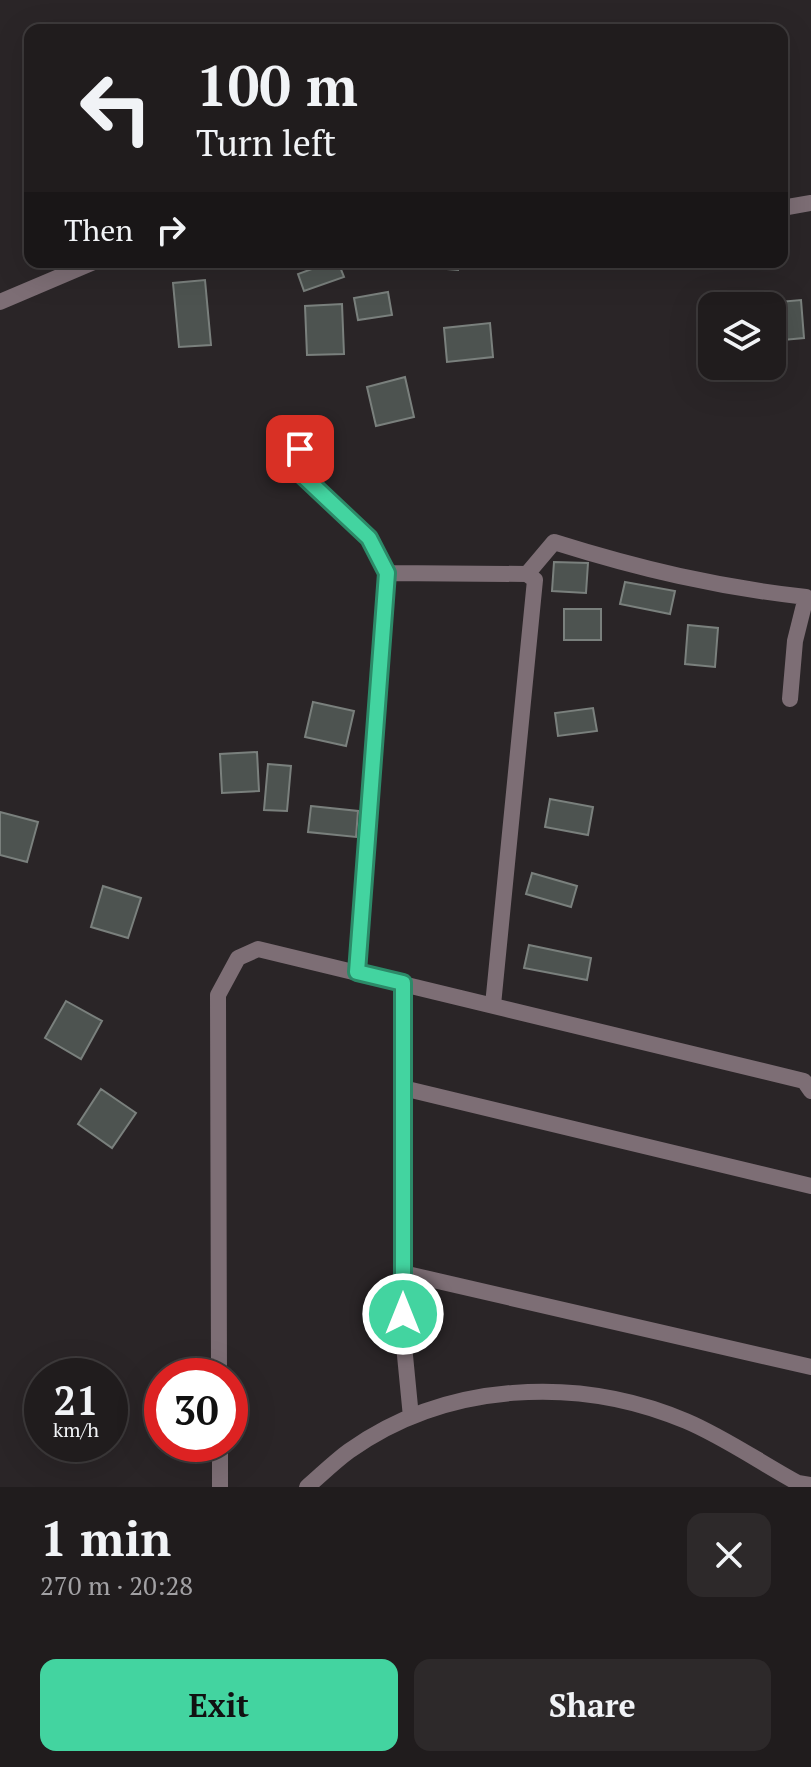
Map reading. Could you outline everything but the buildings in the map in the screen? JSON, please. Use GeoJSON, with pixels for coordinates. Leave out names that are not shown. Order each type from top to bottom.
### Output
{"type":"FeatureCollection","features":[{"type":"Feature","properties":{"kind":"street"},"geometry":{"type":"LineString","coordinates":[[788,207],[811,203]]}},
{"type":"Feature","properties":{"kind":"street"},"geometry":{"type":"LineString","coordinates":[[0,302],[80,268]]}},
{"type":"Feature","properties":{"kind":"street"},"geometry":{"type":"LineString","coordinates":[[300,425],[300,473],[369,538],[387,573],[357,972]]}},
{"type":"Feature","properties":{"kind":"street"},"geometry":{"type":"LineString","coordinates":[[527,574],[554,542],[631,566],[739,589],[806,597],[795,641],[790,699]]}},
{"type":"Feature","properties":{"kind":"street"},"geometry":{"type":"LineString","coordinates":[[387,573],[527,574],[535,580],[493,1005]]}},
{"type":"Feature","properties":{"kind":"street"},"geometry":{"type":"LineString","coordinates":[[219,1358],[218,995],[238,958],[258,949],[804,1081],[811,1091]]}},
{"type":"Feature","properties":{"kind":"street"},"geometry":{"type":"LineString","coordinates":[[403,983],[403,1335],[411,1417]]}},
{"type":"Feature","properties":{"kind":"street"},"geometry":{"type":"LineString","coordinates":[[403,1088],[811,1186]]}},
{"type":"Feature","properties":{"kind":"street"},"geometry":{"type":"LineString","coordinates":[[403,1273],[811,1367]]}},
{"type":"Feature","properties":{"kind":"street"},"geometry":{"type":"LineString","coordinates":[[307,1487],[349,1451],[411,1417],[480,1396],[550,1390],[620,1398],[687,1421],[798,1483],[811,1485]]}},
{"type":"Feature","properties":{"kind":"street"},"geometry":{"type":"LineString","coordinates":[[220,1462],[220,1487]]}},
{"type":"Feature","properties":{"kind":"route"},"geometry":{"type":"LineString","coordinates":[[300,449],[300,473],[369,538],[387,573],[357,972],[403,983],[403,1314]]}}]}
